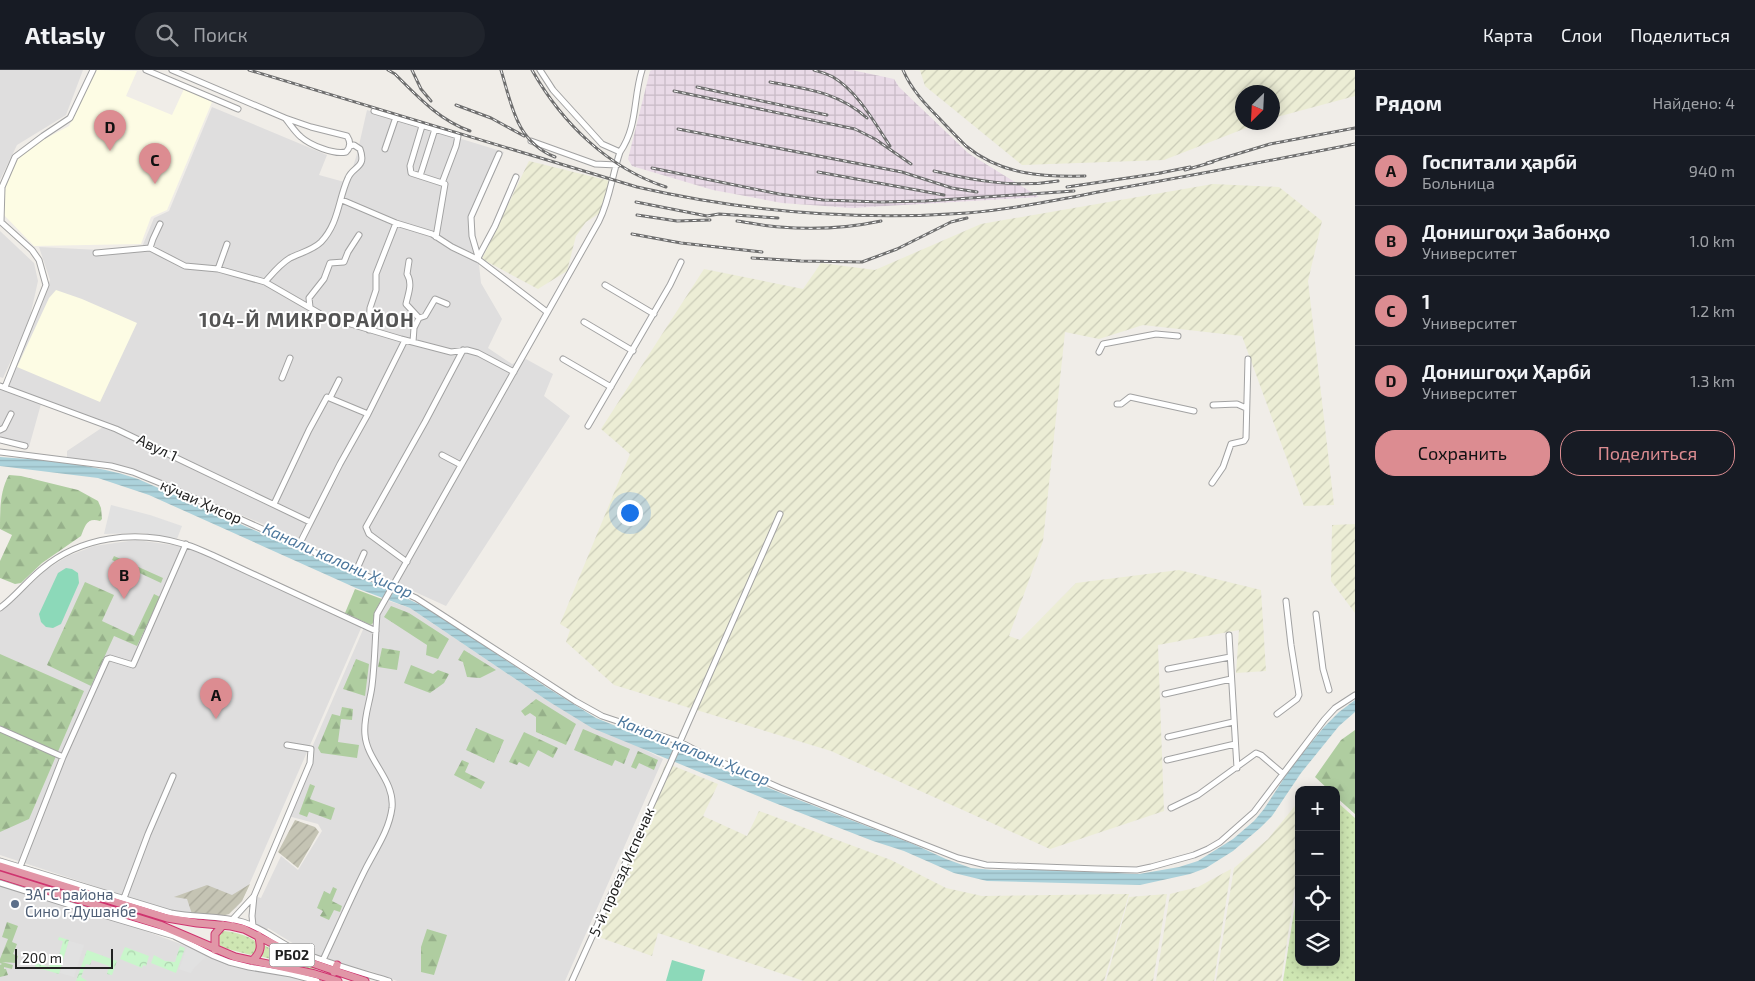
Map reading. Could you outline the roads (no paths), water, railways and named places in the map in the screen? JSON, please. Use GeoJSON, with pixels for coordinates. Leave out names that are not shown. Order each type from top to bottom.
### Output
{"type":"FeatureCollection","features":[{"type":"Feature","properties":{"kind":"highway","name":"РБ02"},"geometry":{"type":"LineString","coordinates":[[0,866],[167,918],[197,924],[223,925],[244,929],[294,956],[336,968],[364,981]]}},
{"type":"Feature","properties":{"kind":"highway","name":"РБ02"},"geometry":{"type":"LineString","coordinates":[[0,875],[178,932],[215,950],[235,957],[315,974],[336,981]]}},
{"type":"Feature","properties":{"kind":"highway"},"geometry":{"type":"LineString","coordinates":[[105,892],[113,901]]}},
{"type":"Feature","properties":{"kind":"highway"},"geometry":{"type":"LineString","coordinates":[[100,914],[112,910]]}},
{"type":"Feature","properties":{"kind":"highway"},"geometry":{"type":"LineString","coordinates":[[215,950],[215,934],[223,925]]}},
{"type":"Feature","properties":{"kind":"highway","name":"РБ02"},"geometry":{"type":"LineString","coordinates":[[252,960],[260,952],[258,935]]}},
{"type":"Feature","properties":{"kind":"street"},"geometry":{"type":"LineString","coordinates":[[3,386],[46,284],[39,260],[32,250],[1,222],[2,187],[15,157],[70,118],[93,70]]}},
{"type":"Feature","properties":{"kind":"street"},"geometry":{"type":"LineString","coordinates":[[146,70],[238,109]]}},
{"type":"Feature","properties":{"kind":"street"},"geometry":{"type":"LineString","coordinates":[[172,70],[311,128],[347,136],[350,140],[350,146],[346,152],[334,153],[306,141],[299,136],[285,118]]}},
{"type":"Feature","properties":{"kind":"street"},"geometry":{"type":"LineString","coordinates":[[540,70],[553,90],[602,144],[620,152]]}},
{"type":"Feature","properties":{"kind":"street"},"geometry":{"type":"LineString","coordinates":[[322,960],[365,869],[388,827],[391,815],[391,792],[368,749],[364,724],[374,670],[377,614],[605,210],[611,180],[620,152],[627,143],[632,130],[642,70]]}},
{"type":"Feature","properties":{"kind":"street"},"geometry":{"type":"LineString","coordinates":[[374,111],[458,136],[442,183]]}},
{"type":"Feature","properties":{"kind":"street"},"geometry":{"type":"LineString","coordinates":[[385,149],[396,117]]}},
{"type":"Feature","properties":{"kind":"street"},"geometry":{"type":"LineString","coordinates":[[422,126],[410,166],[410,172],[445,184],[436,237]]}},
{"type":"Feature","properties":{"kind":"street"},"geometry":{"type":"LineString","coordinates":[[420,176],[435,129]]}},
{"type":"Feature","properties":{"kind":"street"},"geometry":{"type":"LineString","coordinates":[[531,141],[595,164],[617,165]]}},
{"type":"Feature","properties":{"kind":"street"},"geometry":{"type":"LineString","coordinates":[[266,282],[283,262],[320,243],[332,226],[350,174],[359,167],[362,160],[360,149],[354,145],[350,146]]}},
{"type":"Feature","properties":{"kind":"street"},"geometry":{"type":"LineString","coordinates":[[479,258],[472,236],[471,217],[499,154]]}},
{"type":"Feature","properties":{"kind":"street"},"geometry":{"type":"LineString","coordinates":[[479,258],[516,177]]}},
{"type":"Feature","properties":{"kind":"street"},"geometry":{"type":"LineString","coordinates":[[342,200],[396,223],[436,237],[452,247],[479,258],[547,312]]}},
{"type":"Feature","properties":{"kind":"street"},"geometry":{"type":"LineString","coordinates":[[368,330],[370,308],[376,290],[376,274],[396,223]]}},
{"type":"Feature","properties":{"kind":"street"},"geometry":{"type":"LineString","coordinates":[[150,248],[160,224]]}},
{"type":"Feature","properties":{"kind":"street"},"geometry":{"type":"LineString","coordinates":[[310,307],[309,298],[324,279],[330,263],[344,262],[359,235]]}},
{"type":"Feature","properties":{"kind":"street"},"geometry":{"type":"LineString","coordinates":[[218,269],[227,244]]}},
{"type":"Feature","properties":{"kind":"street"},"geometry":{"type":"LineString","coordinates":[[96,253],[150,248],[185,266],[218,269],[266,282],[324,316],[451,352],[462,350],[478,353],[514,372]]}},
{"type":"Feature","properties":{"kind":"street"},"geometry":{"type":"LineString","coordinates":[[409,261],[407,274],[410,278],[410,294],[406,304],[419,318]]}},
{"type":"Feature","properties":{"kind":"street"},"geometry":{"type":"LineString","coordinates":[[588,426],[654,314],[681,262]]}},
{"type":"Feature","properties":{"kind":"street"},"geometry":{"type":"LineString","coordinates":[[605,285],[654,314]]}},
{"type":"Feature","properties":{"kind":"street"},"geometry":{"type":"LineString","coordinates":[[413,342],[414,328],[419,318],[425,316],[435,300],[447,304]]}},
{"type":"Feature","properties":{"kind":"street"},"geometry":{"type":"LineString","coordinates":[[584,322],[633,351]]}},
{"type":"Feature","properties":{"kind":"street"},"geometry":{"type":"LineString","coordinates":[[1099,352],[1103,344],[1156,334],[1178,336]]}},
{"type":"Feature","properties":{"kind":"street"},"geometry":{"type":"LineString","coordinates":[[300,545],[310,522],[405,340]]}},
{"type":"Feature","properties":{"kind":"street"},"geometry":{"type":"LineString","coordinates":[[407,562],[368,534],[366,528],[450,376],[462,350]]}},
{"type":"Feature","properties":{"kind":"street"},"geometry":{"type":"LineString","coordinates":[[282,378],[290,358]]}},
{"type":"Feature","properties":{"kind":"street"},"geometry":{"type":"LineString","coordinates":[[563,359],[611,387]]}},
{"type":"Feature","properties":{"kind":"street"},"geometry":{"type":"LineString","coordinates":[[1212,484],[1224,467],[1231,444],[1244,441],[1248,359]]}},
{"type":"Feature","properties":{"kind":"street"},"geometry":{"type":"LineString","coordinates":[[274,504],[309,430],[328,397],[330,398],[339,380]]}},
{"type":"Feature","properties":{"kind":"street","name":"Авул 1"},"geometry":{"type":"LineString","coordinates":[[3,386],[116,428],[310,522]]}},
{"type":"Feature","properties":{"kind":"street"},"geometry":{"type":"LineString","coordinates":[[1116,404],[1121,404],[1130,397],[1194,410]]}},
{"type":"Feature","properties":{"kind":"street"},"geometry":{"type":"LineString","coordinates":[[330,398],[368,414]]}},
{"type":"Feature","properties":{"kind":"street"},"geometry":{"type":"LineString","coordinates":[[1213,405],[1237,404],[1246,408]]}},
{"type":"Feature","properties":{"kind":"street"},"geometry":{"type":"LineString","coordinates":[[0,430],[4,428],[11,414]]}},
{"type":"Feature","properties":{"kind":"street"},"geometry":{"type":"LineString","coordinates":[[0,440],[25,446]]}},
{"type":"Feature","properties":{"kind":"street","name":"кӯчаи Ҳисор"},"geometry":{"type":"LineString","coordinates":[[0,452],[111,466],[133,472],[392,586],[427,604],[582,705],[602,716],[679,744],[780,788],[973,863],[1137,870],[1194,855],[1208,849],[1220,842],[1254,812],[1334,708],[1355,695]]}},
{"type":"Feature","properties":{"kind":"street"},"geometry":{"type":"LineString","coordinates":[[442,455],[461,465]]}},
{"type":"Feature","properties":{"kind":"street","name":"5-й проезд Испечак"},"geometry":{"type":"LineString","coordinates":[[572,981],[780,514]]}},
{"type":"Feature","properties":{"kind":"street"},"geometry":{"type":"LineString","coordinates":[[0,608],[42,568],[60,556],[109,538],[153,538],[186,544],[267,579],[376,630]]}},
{"type":"Feature","properties":{"kind":"street"},"geometry":{"type":"LineString","coordinates":[[20,867],[63,757],[107,659],[110,658],[133,665],[186,544]]}},
{"type":"Feature","properties":{"kind":"street"},"geometry":{"type":"LineString","coordinates":[[356,571],[364,553]]}},
{"type":"Feature","properties":{"kind":"street"},"geometry":{"type":"LineString","coordinates":[[1277,714],[1297,699],[1299,695],[1286,601]]}},
{"type":"Feature","properties":{"kind":"street"},"geometry":{"type":"LineString","coordinates":[[1316,614],[1323,670],[1329,690]]}},
{"type":"Feature","properties":{"kind":"street"},"geometry":{"type":"LineString","coordinates":[[1229,635],[1237,768]]}},
{"type":"Feature","properties":{"kind":"street"},"geometry":{"type":"LineString","coordinates":[[1168,669],[1230,657]]}},
{"type":"Feature","properties":{"kind":"street"},"geometry":{"type":"LineString","coordinates":[[1165,694],[1231,679]]}},
{"type":"Feature","properties":{"kind":"street"},"geometry":{"type":"LineString","coordinates":[[1168,737],[1233,722]]}},
{"type":"Feature","properties":{"kind":"street"},"geometry":{"type":"LineString","coordinates":[[0,729],[63,757]]}},
{"type":"Feature","properties":{"kind":"street"},"geometry":{"type":"LineString","coordinates":[[1167,760],[1235,744]]}},
{"type":"Feature","properties":{"kind":"street"},"geometry":{"type":"LineString","coordinates":[[253,926],[254,896],[310,763],[311,749],[287,745]]}},
{"type":"Feature","properties":{"kind":"street"},"geometry":{"type":"LineString","coordinates":[[1171,808],[1198,795],[1259,753],[1282,774]]}},
{"type":"Feature","properties":{"kind":"street"},"geometry":{"type":"LineString","coordinates":[[124,898],[148,834],[174,776]]}},
{"type":"Feature","properties":{"kind":"street"},"geometry":{"type":"LineString","coordinates":[[0,861],[171,913],[190,917],[232,920],[253,926],[290,948],[322,960],[336,968],[389,981]]}},
{"type":"Feature","properties":{"kind":"street"},"geometry":{"type":"LineString","coordinates":[[0,883],[174,936],[229,962],[313,980]]}},
{"type":"Feature","properties":{"kind":"street"},"geometry":{"type":"LineString","coordinates":[[232,920],[254,896]]}},
{"type":"Feature","properties":{"kind":"water"},"geometry":{"type":"Polygon","coordinates":[[[0,457],[87,466],[138,479],[381,586],[431,610],[596,718],[971,868],[1139,874],[1179,867],[1198,861],[1233,839],[1254,821],[1292,766],[1324,727],[1355,700],[1355,712],[1339,726],[1301,773],[1272,816],[1233,851],[1206,868],[1190,874],[1140,885],[987,881],[954,873],[904,851],[775,803],[592,728],[548,701],[410,608],[356,588],[149,495],[98,478],[0,466],[0,457]]]}},
{"type":"Feature","properties":{"kind":"railway"},"geometry":{"type":"LineString","coordinates":[[249,70],[637,187],[719,203],[842,215],[925,215],[985,211],[1056,200],[1355,144]]}},
{"type":"Feature","properties":{"kind":"railway"},"geometry":{"type":"LineString","coordinates":[[388,70],[448,121],[470,131]]}},
{"type":"Feature","properties":{"kind":"railway"},"geometry":{"type":"LineString","coordinates":[[412,70],[421,89],[431,101]]}},
{"type":"Feature","properties":{"kind":"railway"},"geometry":{"type":"LineString","coordinates":[[501,70],[513,109],[524,132],[532,142],[555,157]]}},
{"type":"Feature","properties":{"kind":"railway"},"geometry":{"type":"LineString","coordinates":[[532,70],[557,108],[588,141],[606,156],[625,168],[645,179],[666,187]]}},
{"type":"Feature","properties":{"kind":"railway"},"geometry":{"type":"LineString","coordinates":[[814,70],[833,77],[842,83],[865,108],[890,146]]}},
{"type":"Feature","properties":{"kind":"railway"},"geometry":{"type":"LineString","coordinates":[[903,70],[910,84],[924,102],[966,146],[979,156],[1008,168],[1038,175],[1085,176]]}},
{"type":"Feature","properties":{"kind":"railway"},"geometry":{"type":"LineString","coordinates":[[770,82],[833,97],[845,102],[867,118]]}},
{"type":"Feature","properties":{"kind":"railway"},"geometry":{"type":"LineString","coordinates":[[697,87],[827,115]]}},
{"type":"Feature","properties":{"kind":"railway"},"geometry":{"type":"LineString","coordinates":[[674,91],[855,129],[875,139],[911,164]]}},
{"type":"Feature","properties":{"kind":"railway"},"geometry":{"type":"LineString","coordinates":[[456,105],[491,118],[524,136]]}},
{"type":"Feature","properties":{"kind":"railway"},"geometry":{"type":"LineString","coordinates":[[1207,163],[1270,144],[1355,128]]}},
{"type":"Feature","properties":{"kind":"railway"},"geometry":{"type":"LineString","coordinates":[[678,129],[902,172],[952,188],[977,192]]}},
{"type":"Feature","properties":{"kind":"railway"},"geometry":{"type":"LineString","coordinates":[[1185,170],[1213,162]]}},
{"type":"Feature","properties":{"kind":"railway"},"geometry":{"type":"LineString","coordinates":[[1155,174],[1190,167]]}},
{"type":"Feature","properties":{"kind":"railway"},"geometry":{"type":"LineString","coordinates":[[652,168],[779,194],[823,200],[926,201],[1074,191]]}},
{"type":"Feature","properties":{"kind":"railway"},"geometry":{"type":"LineString","coordinates":[[934,171],[965,178],[1011,184],[1058,181]]}},
{"type":"Feature","properties":{"kind":"railway"},"geometry":{"type":"LineString","coordinates":[[818,172],[944,195]]}},
{"type":"Feature","properties":{"kind":"railway"},"geometry":{"type":"LineString","coordinates":[[1067,187],[1161,173]]}},
{"type":"Feature","properties":{"kind":"railway"},"geometry":{"type":"LineString","coordinates":[[636,202],[707,216],[719,214],[778,218]]}},
{"type":"Feature","properties":{"kind":"railway"},"geometry":{"type":"LineString","coordinates":[[637,215],[677,221],[710,220]]}},
{"type":"Feature","properties":{"kind":"railway"},"geometry":{"type":"LineString","coordinates":[[752,258],[862,262],[897,249],[951,222],[967,218]]}},
{"type":"Feature","properties":{"kind":"railway"},"geometry":{"type":"LineString","coordinates":[[737,221],[774,227],[805,228],[844,227],[881,221]]}},
{"type":"Feature","properties":{"kind":"railway"},"geometry":{"type":"LineString","coordinates":[[632,234],[681,243],[762,252]]}},
{"type":"Feature","properties":{"kind":"place","name":"Донишгоҳи Ҳарбӣ"},"geometry":{"type":"Point","coordinates":[110,151]}},
{"type":"Feature","properties":{"kind":"place","name":"1"},"geometry":{"type":"Point","coordinates":[155,184]}},
{"type":"Feature","properties":{"kind":"place","name":"Донишгоҳи Забонҳо"},"geometry":{"type":"Point","coordinates":[124,599]}},
{"type":"Feature","properties":{"kind":"place","name":"Госпитали ҳарбӣ"},"geometry":{"type":"Point","coordinates":[216,719]}},
{"type":"Feature","properties":{"kind":"place","name":"ЗАГС района Сино г.Душанбе"},"geometry":{"type":"Point","coordinates":[15,904]}},
{"type":"Feature","properties":{"kind":"district","name":"104-Й МИКРОРАЙОН"},"geometry":{"type":"Point","coordinates":[307,320]}},
{"type":"Feature","properties":{"kind":"water label","name":"Канали калони Ҳисор"},"geometry":{"type":"Point","coordinates":[338,560]}},
{"type":"Feature","properties":{"kind":"water label","name":"Канали калони Ҳисор"},"geometry":{"type":"Point","coordinates":[694,750]}}]}
